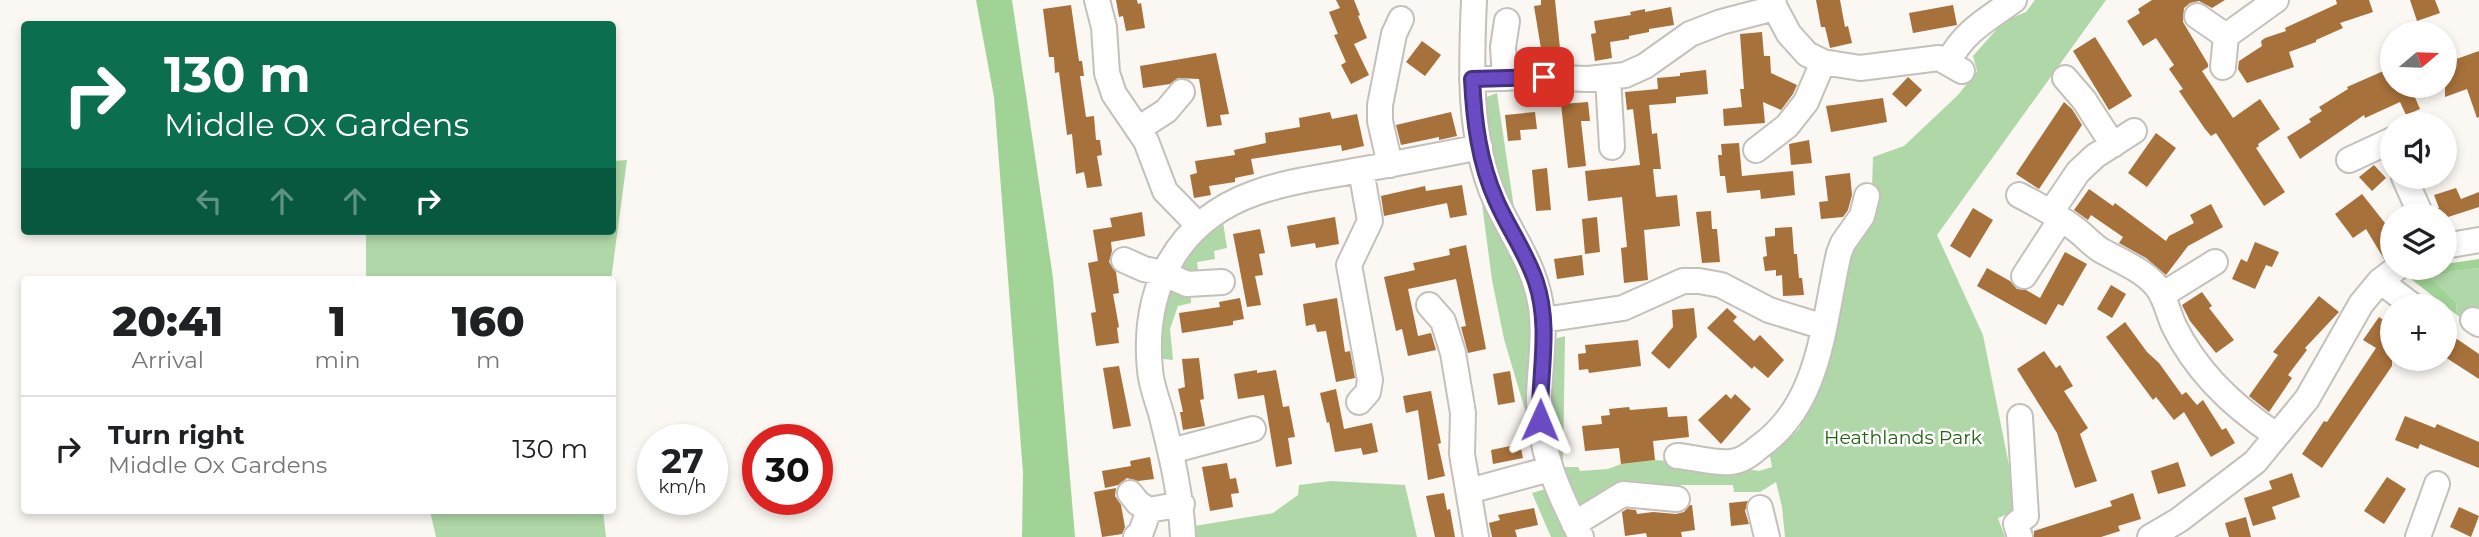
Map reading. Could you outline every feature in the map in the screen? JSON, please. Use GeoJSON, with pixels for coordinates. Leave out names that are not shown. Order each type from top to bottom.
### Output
{"type":"FeatureCollection","features":[{"type":"Feature","properties":{"kind":"street"},"geometry":{"type":"LineString","coordinates":[[1097,0],[1104,27],[1107,73],[1114,94],[1146,141],[1166,191],[1198,225]]}},
{"type":"Feature","properties":{"kind":"street"},"geometry":{"type":"LineString","coordinates":[[1474,0],[1472,79],[1475,125],[1495,199],[1519,242],[1536,282],[1543,320],[1540,420],[1549,469],[1561,499],[1578,530],[1623,494],[1677,499]]}},
{"type":"Feature","properties":{"kind":"street"},"geometry":{"type":"LineString","coordinates":[[1472,79],[1608,78],[1625,75],[1645,66],[1670,47],[1700,30],[1774,4],[1789,34],[1807,54],[1823,62],[1860,68],[1939,58],[1955,66],[1954,50],[1980,22],[2014,0]]}},
{"type":"Feature","properties":{"kind":"street"},"geometry":{"type":"LineString","coordinates":[[2222,67],[2226,36],[2276,0]]}},
{"type":"Feature","properties":{"kind":"street"},"geometry":{"type":"LineString","coordinates":[[2197,16],[2226,36]]}},
{"type":"Feature","properties":{"kind":"street"},"geometry":{"type":"LineString","coordinates":[[1390,165],[1380,121],[1380,105],[1394,34],[1401,19]]}},
{"type":"Feature","properties":{"kind":"street"},"geometry":{"type":"LineString","coordinates":[[1506,78],[1503,47],[1507,21]]}},
{"type":"Feature","properties":{"kind":"street"},"geometry":{"type":"LineString","coordinates":[[1756,150],[1787,126],[1806,102],[1823,62]]}},
{"type":"Feature","properties":{"kind":"street"},"geometry":{"type":"LineString","coordinates":[[1608,78],[1612,147]]}},
{"type":"Feature","properties":{"kind":"street"},"geometry":{"type":"LineString","coordinates":[[2065,78],[2084,100],[2113,145]]}},
{"type":"Feature","properties":{"kind":"street"},"geometry":{"type":"LineString","coordinates":[[1138,129],[1166,111],[1182,92]]}},
{"type":"Feature","properties":{"kind":"street"},"geometry":{"type":"LineString","coordinates":[[2024,276],[2078,172],[2134,131]]}},
{"type":"Feature","properties":{"kind":"street"},"geometry":{"type":"LineString","coordinates":[[1183,537],[1182,504],[1171,451],[1153,390],[1148,330],[1154,297],[1163,274],[1198,225],[1220,210],[1254,193],[1289,183],[1480,148]]}},
{"type":"Feature","properties":{"kind":"street"},"geometry":{"type":"LineString","coordinates":[[2349,160],[2380,148]]}},
{"type":"Feature","properties":{"kind":"street"},"geometry":{"type":"LineString","coordinates":[[1359,402],[1368,392],[1370,380],[1349,265],[1370,221],[1362,170]]}},
{"type":"Feature","properties":{"kind":"street"},"geometry":{"type":"LineString","coordinates":[[2019,195],[2078,230],[2097,248],[2155,285],[2162,295],[2173,325],[2209,378],[2276,435]]}},
{"type":"Feature","properties":{"kind":"street"},"geometry":{"type":"LineString","coordinates":[[1677,456],[1730,462],[1750,454],[1776,436],[1793,415],[1807,390],[1843,243],[1862,216],[1867,196]]}},
{"type":"Feature","properties":{"kind":"street"},"geometry":{"type":"LineString","coordinates":[[2457,244],[2479,240]]}},
{"type":"Feature","properties":{"kind":"street"},"geometry":{"type":"LineString","coordinates":[[1124,260],[1188,284],[1222,282]]}},
{"type":"Feature","properties":{"kind":"street"},"geometry":{"type":"LineString","coordinates":[[2162,295],[2215,262]]}},
{"type":"Feature","properties":{"kind":"street"},"geometry":{"type":"LineString","coordinates":[[2150,537],[2179,520],[2255,462],[2306,399],[2361,304],[2383,280]]}},
{"type":"Feature","properties":{"kind":"street"},"geometry":{"type":"LineString","coordinates":[[1543,320],[1623,308],[1683,281],[1699,281],[1721,285],[1769,310],[1824,327]]}},
{"type":"Feature","properties":{"kind":"street"},"geometry":{"type":"LineString","coordinates":[[1429,305],[1443,321],[1453,353],[1463,413],[1462,454],[1476,537]]}},
{"type":"Feature","properties":{"kind":"street"},"geometry":{"type":"LineString","coordinates":[[2018,530],[2026,516],[2020,417]]}},
{"type":"Feature","properties":{"kind":"street"},"geometry":{"type":"LineString","coordinates":[[1171,451],[1254,429]]}},
{"type":"Feature","properties":{"kind":"street"},"geometry":{"type":"LineString","coordinates":[[1469,491],[1549,469]]}},
{"type":"Feature","properties":{"kind":"street"},"geometry":{"type":"LineString","coordinates":[[2418,537],[2437,484]]}},
{"type":"Feature","properties":{"kind":"street"},"geometry":{"type":"LineString","coordinates":[[1130,493],[1138,503],[1149,510],[1182,504]]}},
{"type":"Feature","properties":{"kind":"street"},"geometry":{"type":"LineString","coordinates":[[1760,508],[1767,537]]}},
{"type":"Feature","properties":{"kind":"street"},"geometry":{"type":"LineString","coordinates":[[1136,537],[1141,532],[1149,510]]}},
{"type":"Feature","properties":{"kind":"green space"},"geometry":{"type":"Polygon","coordinates":[[[976,0],[1012,0],[1053,278],[1075,537],[1022,537],[1023,473],[994,97],[976,0]]]}},
{"type":"Feature","properties":{"kind":"green space","name":"Heathlands Park"},"geometry":{"type":"Polygon","coordinates":[[[2035,0],[2106,0],[1937,235],[1983,335],[2018,510],[1998,518],[2005,537],[1785,537],[1776,482],[1760,492],[1734,492],[1733,485],[1656,485],[1582,508],[1563,467],[1578,467],[1580,471],[1608,469],[1621,464],[1655,460],[1724,465],[1759,471],[1772,467],[1770,456],[1799,429],[1826,369],[1845,260],[1871,219],[1873,157],[1904,146],[1958,95],[1977,71],[1973,56],[2004,21],[2026,12],[2035,0]]]}},
{"type":"Feature","properties":{"kind":"green space"},"geometry":{"type":"Polygon","coordinates":[[[1497,93],[1515,215],[1493,170],[1484,98],[1497,93]]]}},
{"type":"Feature","properties":{"kind":"green space"},"geometry":{"type":"Polygon","coordinates":[[[627,160],[612,276],[366,276],[366,235],[616,235],[616,161],[627,160]]]}},
{"type":"Feature","properties":{"kind":"green space"},"geometry":{"type":"Polygon","coordinates":[[[1482,204],[1515,266],[1530,317],[1530,372],[1525,410],[1504,339],[1492,280],[1482,204]]]}},
{"type":"Feature","properties":{"kind":"green space"},"geometry":{"type":"Polygon","coordinates":[[[1223,222],[1227,248],[1214,251],[1215,259],[1197,262],[1198,270],[1190,272],[1191,303],[1178,306],[1170,329],[1173,360],[1154,358],[1166,299],[1177,272],[1194,246],[1223,222]]]}},
{"type":"Feature","properties":{"kind":"green space"},"geometry":{"type":"Polygon","coordinates":[[[2479,259],[2479,268],[2457,271],[2457,262],[2479,259]]]}},
{"type":"Feature","properties":{"kind":"green space"},"geometry":{"type":"Polygon","coordinates":[[[2479,268],[2479,316],[2467,308],[2461,318],[2457,315],[2457,294],[2448,294],[2433,280],[2457,280],[2457,271],[2479,268]]]}},
{"type":"Feature","properties":{"kind":"green space"},"geometry":{"type":"Polygon","coordinates":[[[2412,280],[2433,280],[2448,294],[2430,294],[2412,280]]]}},
{"type":"Feature","properties":{"kind":"green space"},"geometry":{"type":"Polygon","coordinates":[[[1565,336],[1563,461],[1554,462],[1549,397],[1555,339],[1565,336]]]}},
{"type":"Feature","properties":{"kind":"green space"},"geometry":{"type":"Polygon","coordinates":[[[1331,481],[1405,485],[1417,537],[1183,537],[1182,528],[1273,513],[1298,495],[1299,485],[1331,481]]]}},
{"type":"Feature","properties":{"kind":"green space"},"geometry":{"type":"Polygon","coordinates":[[[1556,486],[1581,537],[1551,537],[1532,493],[1556,486]]]}},
{"type":"Feature","properties":{"kind":"green space"},"geometry":{"type":"Polygon","coordinates":[[[431,514],[603,514],[606,537],[436,537],[431,514]]]}},
{"type":"Feature","properties":{"kind":"building"},"geometry":{"type":"Polygon","coordinates":[[[1116,0],[1137,0],[1138,4],[1141,3],[1145,28],[1126,31],[1123,16],[1119,17],[1116,0]]]}},
{"type":"Feature","properties":{"kind":"building"},"geometry":{"type":"Polygon","coordinates":[[[1336,0],[1354,0],[1367,38],[1354,44],[1369,75],[1351,84],[1341,65],[1346,62],[1334,35],[1338,34],[1329,12],[1340,8],[1336,0]]]}},
{"type":"Feature","properties":{"kind":"building"},"geometry":{"type":"Polygon","coordinates":[[[1541,0],[1555,0],[1561,58],[1543,61],[1534,6],[1541,5],[1541,0]]]}},
{"type":"Feature","properties":{"kind":"building"},"geometry":{"type":"Polygon","coordinates":[[[1816,0],[1840,0],[1845,27],[1848,26],[1852,43],[1830,48],[1825,27],[1821,27],[1816,0]]]}},
{"type":"Feature","properties":{"kind":"building"},"geometry":{"type":"Polygon","coordinates":[[[2152,0],[2225,0],[2212,8],[2199,1],[2190,3],[2184,8],[2183,22],[2208,64],[2202,71],[2233,118],[2260,99],[2280,129],[2256,148],[2285,192],[2264,206],[2216,133],[2211,136],[2179,91],[2183,89],[2169,69],[2174,65],[2156,38],[2143,46],[2127,21],[2140,13],[2138,9],[2152,0]]]}},
{"type":"Feature","properties":{"kind":"building"},"geometry":{"type":"Polygon","coordinates":[[[2336,0],[2369,0],[2373,12],[2340,23],[2343,28],[2289,52],[2294,67],[2247,83],[2238,69],[2239,61],[2262,46],[2261,41],[2265,38],[2286,31],[2285,28],[2337,4],[2336,0]]]}},
{"type":"Feature","properties":{"kind":"building"},"geometry":{"type":"Polygon","coordinates":[[[2410,0],[2435,0],[2440,13],[2417,21],[2410,0]]]}},
{"type":"Feature","properties":{"kind":"building"},"geometry":{"type":"Polygon","coordinates":[[[1071,5],[1079,61],[1082,61],[1084,76],[1080,76],[1086,117],[1094,116],[1096,140],[1100,140],[1102,155],[1097,156],[1102,186],[1087,188],[1084,172],[1076,174],[1072,134],[1067,135],[1059,72],[1055,73],[1054,57],[1049,57],[1043,9],[1071,5]]]}},
{"type":"Feature","properties":{"kind":"building"},"geometry":{"type":"Polygon","coordinates":[[[1953,5],[1957,25],[1913,33],[1909,13],[1953,5]]]}},
{"type":"Feature","properties":{"kind":"building"},"geometry":{"type":"Polygon","coordinates":[[[1671,7],[1674,25],[1649,29],[1649,32],[1629,36],[1629,39],[1610,42],[1612,58],[1595,61],[1591,34],[1596,33],[1594,21],[1631,15],[1630,12],[1645,9],[1645,12],[1671,7]]]}},
{"type":"Feature","properties":{"kind":"building"},"geometry":{"type":"Polygon","coordinates":[[[1762,32],[1764,56],[1770,56],[1771,73],[1797,85],[1781,110],[1763,102],[1765,123],[1724,126],[1723,109],[1742,107],[1740,89],[1744,89],[1740,34],[1762,32]]]}},
{"type":"Feature","properties":{"kind":"building"},"geometry":{"type":"Polygon","coordinates":[[[2095,37],[2132,96],[2109,110],[2073,51],[2095,37]]]}},
{"type":"Feature","properties":{"kind":"building"},"geometry":{"type":"Polygon","coordinates":[[[1422,41],[1441,55],[1425,76],[1406,62],[1422,41]]]}},
{"type":"Feature","properties":{"kind":"building"},"geometry":{"type":"Polygon","coordinates":[[[2479,51],[2477,118],[2467,89],[2457,93],[2457,59],[2479,51]]]}},
{"type":"Feature","properties":{"kind":"building"},"geometry":{"type":"Polygon","coordinates":[[[1216,53],[1229,114],[1220,115],[1222,125],[1207,127],[1199,79],[1178,78],[1170,84],[1143,88],[1140,66],[1216,53]]]}},
{"type":"Feature","properties":{"kind":"building"},"geometry":{"type":"Polygon","coordinates":[[[1706,70],[1708,94],[1676,97],[1676,103],[1649,105],[1652,134],[1657,133],[1661,169],[1653,169],[1656,197],[1677,195],[1680,226],[1644,230],[1648,280],[1624,283],[1621,248],[1627,247],[1622,197],[1588,201],[1585,171],[1640,165],[1633,109],[1627,110],[1625,92],[1658,89],[1657,78],[1706,70]]]}},
{"type":"Feature","properties":{"kind":"building"},"geometry":{"type":"Polygon","coordinates":[[[2380,73],[2380,98],[2415,98],[2420,109],[2405,112],[2400,102],[2365,118],[2364,115],[2300,159],[2287,137],[2311,122],[2309,119],[2322,111],[2319,107],[2348,89],[2347,87],[2380,73]]]}},
{"type":"Feature","properties":{"kind":"building"},"geometry":{"type":"Polygon","coordinates":[[[1908,77],[1922,90],[1906,107],[1892,94],[1908,77]]]}},
{"type":"Feature","properties":{"kind":"building"},"geometry":{"type":"Polygon","coordinates":[[[1534,92],[1549,93],[1550,104],[1536,106],[1534,92]]]}},
{"type":"Feature","properties":{"kind":"building"},"geometry":{"type":"Polygon","coordinates":[[[1883,98],[1887,122],[1831,132],[1826,106],[1883,98]]]}},
{"type":"Feature","properties":{"kind":"building"},"geometry":{"type":"Polygon","coordinates":[[[1588,102],[1590,121],[1581,121],[1586,166],[1568,168],[1561,104],[1588,102]]]}},
{"type":"Feature","properties":{"kind":"building"},"geometry":{"type":"Polygon","coordinates":[[[2064,102],[2082,125],[2039,189],[2016,174],[2064,102]]]}},
{"type":"Feature","properties":{"kind":"building"},"geometry":{"type":"Polygon","coordinates":[[[1330,112],[1332,119],[1357,114],[1364,146],[1342,151],[1341,145],[1251,159],[1254,174],[1235,178],[1235,182],[1209,186],[1211,195],[1194,198],[1190,175],[1197,173],[1195,161],[1235,155],[1234,150],[1266,143],[1265,133],[1300,127],[1299,118],[1330,112]]]}},
{"type":"Feature","properties":{"kind":"building"},"geometry":{"type":"Polygon","coordinates":[[[1451,112],[1457,136],[1401,145],[1396,125],[1451,112]]]}},
{"type":"Feature","properties":{"kind":"building"},"geometry":{"type":"Polygon","coordinates":[[[1535,112],[1537,129],[1520,130],[1521,140],[1508,141],[1505,115],[1535,112]]]}},
{"type":"Feature","properties":{"kind":"building"},"geometry":{"type":"Polygon","coordinates":[[[2156,133],[2176,148],[2147,187],[2128,173],[2156,133]]]}},
{"type":"Feature","properties":{"kind":"building"},"geometry":{"type":"Polygon","coordinates":[[[1809,140],[1812,163],[1791,165],[1789,144],[1809,140]]]}},
{"type":"Feature","properties":{"kind":"building"},"geometry":{"type":"Polygon","coordinates":[[[1739,143],[1742,176],[1793,171],[1795,195],[1761,199],[1760,190],[1727,193],[1725,176],[1720,176],[1718,155],[1722,155],[1721,144],[1739,143]]]}},
{"type":"Feature","properties":{"kind":"building"},"geometry":{"type":"Polygon","coordinates":[[[2374,165],[2380,172],[2380,184],[2372,191],[2359,177],[2374,165]]]}},
{"type":"Feature","properties":{"kind":"building"},"geometry":{"type":"Polygon","coordinates":[[[1547,168],[1551,210],[1536,211],[1532,170],[1547,168]]]}},
{"type":"Feature","properties":{"kind":"building"},"geometry":{"type":"Polygon","coordinates":[[[1850,173],[1852,195],[1848,210],[1843,217],[1821,219],[1819,202],[1828,201],[1825,176],[1850,173]]]}},
{"type":"Feature","properties":{"kind":"building"},"geometry":{"type":"Polygon","coordinates":[[[1462,185],[1467,215],[1450,218],[1447,203],[1384,216],[1381,196],[1425,186],[1426,191],[1462,185]]]}},
{"type":"Feature","properties":{"kind":"building"},"geometry":{"type":"Polygon","coordinates":[[[2089,189],[2113,206],[2115,203],[2166,241],[2169,236],[2194,223],[2190,215],[2211,204],[2223,227],[2188,246],[2166,275],[2146,258],[2119,243],[2123,237],[2091,215],[2088,220],[2074,210],[2089,189]]]}},
{"type":"Feature","properties":{"kind":"building"},"geometry":{"type":"Polygon","coordinates":[[[2456,189],[2461,199],[2479,192],[2479,207],[2457,214],[2457,203],[2437,203],[2434,195],[2456,189]]]}},
{"type":"Feature","properties":{"kind":"building"},"geometry":{"type":"Polygon","coordinates":[[[2362,194],[2380,217],[2380,252],[2366,229],[2353,238],[2335,214],[2362,194]]]}},
{"type":"Feature","properties":{"kind":"building"},"geometry":{"type":"Polygon","coordinates":[[[1973,208],[1993,220],[1970,258],[1950,246],[1973,208]]]}},
{"type":"Feature","properties":{"kind":"building"},"geometry":{"type":"Polygon","coordinates":[[[1711,211],[1712,229],[1717,229],[1720,262],[1702,263],[1696,212],[1711,211]]]}},
{"type":"Feature","properties":{"kind":"building"},"geometry":{"type":"Polygon","coordinates":[[[1142,212],[1145,236],[1111,242],[1109,262],[1116,272],[1119,293],[1113,294],[1119,343],[1096,346],[1091,313],[1096,312],[1088,263],[1098,261],[1093,230],[1112,227],[1110,218],[1142,212]]]}},
{"type":"Feature","properties":{"kind":"building"},"geometry":{"type":"Polygon","coordinates":[[[1335,217],[1339,244],[1316,248],[1315,243],[1291,247],[1287,226],[1335,217]]]}},
{"type":"Feature","properties":{"kind":"building"},"geometry":{"type":"Polygon","coordinates":[[[1597,217],[1600,252],[1585,254],[1582,219],[1597,217]]]}},
{"type":"Feature","properties":{"kind":"building"},"geometry":{"type":"Polygon","coordinates":[[[1792,227],[1794,254],[1797,254],[1804,295],[1783,296],[1782,275],[1776,276],[1776,270],[1765,271],[1765,237],[1775,236],[1775,228],[1792,227]]]}},
{"type":"Feature","properties":{"kind":"building"},"geometry":{"type":"Polygon","coordinates":[[[1260,229],[1265,253],[1259,254],[1263,275],[1255,276],[1261,305],[1247,307],[1233,234],[1260,229]]]}},
{"type":"Feature","properties":{"kind":"building"},"geometry":{"type":"Polygon","coordinates":[[[2255,242],[2279,252],[2272,267],[2266,265],[2255,289],[2232,279],[2241,259],[2247,262],[2255,242]]]}},
{"type":"Feature","properties":{"kind":"building"},"geometry":{"type":"Polygon","coordinates":[[[1466,245],[1486,349],[1468,353],[1461,327],[1466,326],[1456,279],[1408,289],[1418,336],[1431,333],[1436,350],[1408,356],[1402,329],[1396,331],[1384,277],[1415,270],[1413,263],[1450,255],[1449,249],[1466,245]]]}},
{"type":"Feature","properties":{"kind":"building"},"geometry":{"type":"Polygon","coordinates":[[[2065,252],[2087,264],[2063,306],[2058,304],[2046,325],[1977,286],[1987,268],[2010,281],[2017,289],[2026,290],[2040,298],[2065,252]]]}},
{"type":"Feature","properties":{"kind":"building"},"geometry":{"type":"Polygon","coordinates":[[[1582,255],[1584,275],[1557,279],[1554,259],[1582,255]]]}},
{"type":"Feature","properties":{"kind":"building"},"geometry":{"type":"Polygon","coordinates":[[[2111,285],[2126,294],[2112,318],[2097,309],[2111,285]]]}},
{"type":"Feature","properties":{"kind":"building"},"geometry":{"type":"Polygon","coordinates":[[[2202,292],[2212,306],[2209,308],[2234,340],[2216,353],[2190,321],[2182,305],[2202,292]]]}},
{"type":"Feature","properties":{"kind":"building"},"geometry":{"type":"Polygon","coordinates":[[[2319,296],[2339,312],[2305,348],[2307,350],[2288,375],[2292,378],[2269,412],[2249,396],[2278,355],[2273,352],[2319,296]]]}},
{"type":"Feature","properties":{"kind":"building"},"geometry":{"type":"Polygon","coordinates":[[[1240,298],[1244,319],[1233,321],[1233,325],[1182,333],[1179,313],[1220,307],[1219,302],[1240,298]]]}},
{"type":"Feature","properties":{"kind":"building"},"geometry":{"type":"Polygon","coordinates":[[[1337,298],[1345,352],[1350,351],[1355,378],[1336,382],[1326,331],[1317,332],[1315,324],[1306,326],[1303,304],[1337,298]]]}},
{"type":"Feature","properties":{"kind":"building"},"geometry":{"type":"Polygon","coordinates":[[[1694,308],[1697,337],[1669,369],[1651,353],[1673,327],[1672,310],[1694,308]]]}},
{"type":"Feature","properties":{"kind":"building"},"geometry":{"type":"Polygon","coordinates":[[[1727,308],[1737,317],[1733,321],[1754,341],[1760,335],[1784,360],[1768,378],[1754,366],[1752,369],[1707,328],[1727,308]]]}},
{"type":"Feature","properties":{"kind":"building"},"geometry":{"type":"Polygon","coordinates":[[[2380,318],[2380,371],[2389,371],[2322,468],[2302,454],[2324,421],[2327,422],[2376,348],[2363,340],[2380,318]]]}},
{"type":"Feature","properties":{"kind":"building"},"geometry":{"type":"Polygon","coordinates":[[[2125,322],[2182,395],[2186,392],[2197,405],[2203,400],[2222,430],[2226,428],[2235,443],[2211,457],[2184,412],[2174,420],[2156,397],[2153,400],[2106,337],[2125,322]]]}},
{"type":"Feature","properties":{"kind":"building"},"geometry":{"type":"Polygon","coordinates":[[[2457,339],[2479,354],[2479,379],[2457,365],[2457,339]]]}},
{"type":"Feature","properties":{"kind":"building"},"geometry":{"type":"Polygon","coordinates":[[[1638,340],[1641,366],[1589,373],[1588,369],[1579,370],[1578,354],[1586,353],[1585,345],[1638,340]]]}},
{"type":"Feature","properties":{"kind":"building"},"geometry":{"type":"Polygon","coordinates":[[[2044,351],[2056,368],[2060,365],[2073,386],[2064,391],[2088,428],[2080,434],[2097,481],[2075,488],[2057,433],[2017,369],[2044,351]]]}},
{"type":"Feature","properties":{"kind":"building"},"geometry":{"type":"Polygon","coordinates":[[[1199,358],[1204,399],[1200,400],[1205,426],[1183,430],[1180,412],[1183,412],[1178,389],[1185,387],[1182,359],[1199,358]]]}},
{"type":"Feature","properties":{"kind":"building"},"geometry":{"type":"Polygon","coordinates":[[[1119,366],[1131,426],[1113,429],[1103,368],[1119,366]]]}},
{"type":"Feature","properties":{"kind":"building"},"geometry":{"type":"Polygon","coordinates":[[[1257,370],[1257,373],[1276,370],[1283,407],[1289,406],[1295,437],[1288,438],[1292,464],[1276,467],[1264,395],[1238,399],[1234,374],[1257,370]]]}},
{"type":"Feature","properties":{"kind":"building"},"geometry":{"type":"Polygon","coordinates":[[[1510,371],[1515,402],[1498,405],[1493,374],[1510,371]]]}},
{"type":"Feature","properties":{"kind":"building"},"geometry":{"type":"Polygon","coordinates":[[[1336,389],[1344,429],[1372,423],[1378,452],[1363,455],[1361,448],[1335,452],[1320,393],[1336,389]]]}},
{"type":"Feature","properties":{"kind":"building"},"geometry":{"type":"Polygon","coordinates":[[[1431,391],[1445,476],[1428,480],[1418,410],[1406,413],[1403,396],[1431,391]]]}},
{"type":"Feature","properties":{"kind":"building"},"geometry":{"type":"Polygon","coordinates":[[[1726,394],[1731,399],[1735,394],[1751,409],[1721,444],[1698,420],[1726,394]]]}},
{"type":"Feature","properties":{"kind":"building"},"geometry":{"type":"Polygon","coordinates":[[[1629,407],[1630,410],[1667,407],[1668,417],[1687,416],[1689,437],[1653,441],[1655,460],[1621,464],[1619,448],[1585,451],[1582,426],[1602,424],[1601,416],[1610,415],[1609,409],[1629,407]]]}},
{"type":"Feature","properties":{"kind":"building"},"geometry":{"type":"Polygon","coordinates":[[[2405,416],[2435,428],[2437,424],[2479,442],[2479,468],[2420,444],[2418,449],[2395,440],[2405,416]]]}},
{"type":"Feature","properties":{"kind":"building"},"geometry":{"type":"Polygon","coordinates":[[[1520,444],[1523,458],[1493,464],[1491,450],[1520,444]]]}},
{"type":"Feature","properties":{"kind":"building"},"geometry":{"type":"Polygon","coordinates":[[[1150,457],[1154,479],[1138,481],[1127,478],[1118,485],[1105,488],[1102,471],[1131,466],[1130,461],[1150,457]]]}},
{"type":"Feature","properties":{"kind":"building"},"geometry":{"type":"Polygon","coordinates":[[[2178,462],[2186,486],[2158,494],[2151,471],[2178,462]]]}},
{"type":"Feature","properties":{"kind":"building"},"geometry":{"type":"Polygon","coordinates":[[[1227,463],[1230,479],[1236,478],[1239,493],[1231,494],[1233,507],[1210,511],[1202,467],[1227,463]]]}},
{"type":"Feature","properties":{"kind":"building"},"geometry":{"type":"Polygon","coordinates":[[[2292,473],[2300,497],[2272,507],[2276,519],[2253,526],[2244,498],[2272,489],[2269,481],[2292,473]]]}},
{"type":"Feature","properties":{"kind":"building"},"geometry":{"type":"Polygon","coordinates":[[[2387,477],[2406,489],[2384,524],[2364,511],[2387,477]]]}},
{"type":"Feature","properties":{"kind":"building"},"geometry":{"type":"Polygon","coordinates":[[[1116,488],[1115,496],[1121,505],[1125,527],[1122,534],[1102,537],[1094,492],[1116,488]]]}},
{"type":"Feature","properties":{"kind":"building"},"geometry":{"type":"Polygon","coordinates":[[[1444,493],[1455,537],[1435,537],[1426,496],[1444,493]]]}},
{"type":"Feature","properties":{"kind":"building"},"geometry":{"type":"Polygon","coordinates":[[[2133,493],[2141,519],[2118,526],[2120,531],[2101,537],[2034,537],[2034,531],[2112,506],[2110,501],[2133,493]]]}},
{"type":"Feature","properties":{"kind":"building"},"geometry":{"type":"Polygon","coordinates":[[[1748,501],[1745,511],[1749,524],[1731,526],[1729,503],[1748,501]]]}},
{"type":"Feature","properties":{"kind":"building"},"geometry":{"type":"Polygon","coordinates":[[[1690,505],[1695,530],[1681,532],[1682,537],[1647,537],[1646,533],[1625,536],[1622,512],[1627,509],[1636,510],[1637,514],[1676,514],[1684,512],[1690,505]]]}},
{"type":"Feature","properties":{"kind":"building"},"geometry":{"type":"Polygon","coordinates":[[[2459,507],[2479,516],[2471,537],[2450,527],[2459,507]]]}},
{"type":"Feature","properties":{"kind":"building"},"geometry":{"type":"Polygon","coordinates":[[[1534,508],[1538,525],[1515,530],[1517,537],[1492,537],[1489,523],[1500,520],[1498,515],[1534,508]]]}},
{"type":"Feature","properties":{"kind":"building"},"geometry":{"type":"Polygon","coordinates":[[[2246,517],[2251,537],[2229,537],[2225,523],[2246,517]]]}},
{"type":"Feature","properties":{"kind":"route"},"geometry":{"type":"LineString","coordinates":[[1540,420],[1539,397],[1544,345],[1541,303],[1536,282],[1519,242],[1495,199],[1486,175],[1475,125],[1472,79],[1544,77]]}}]}
